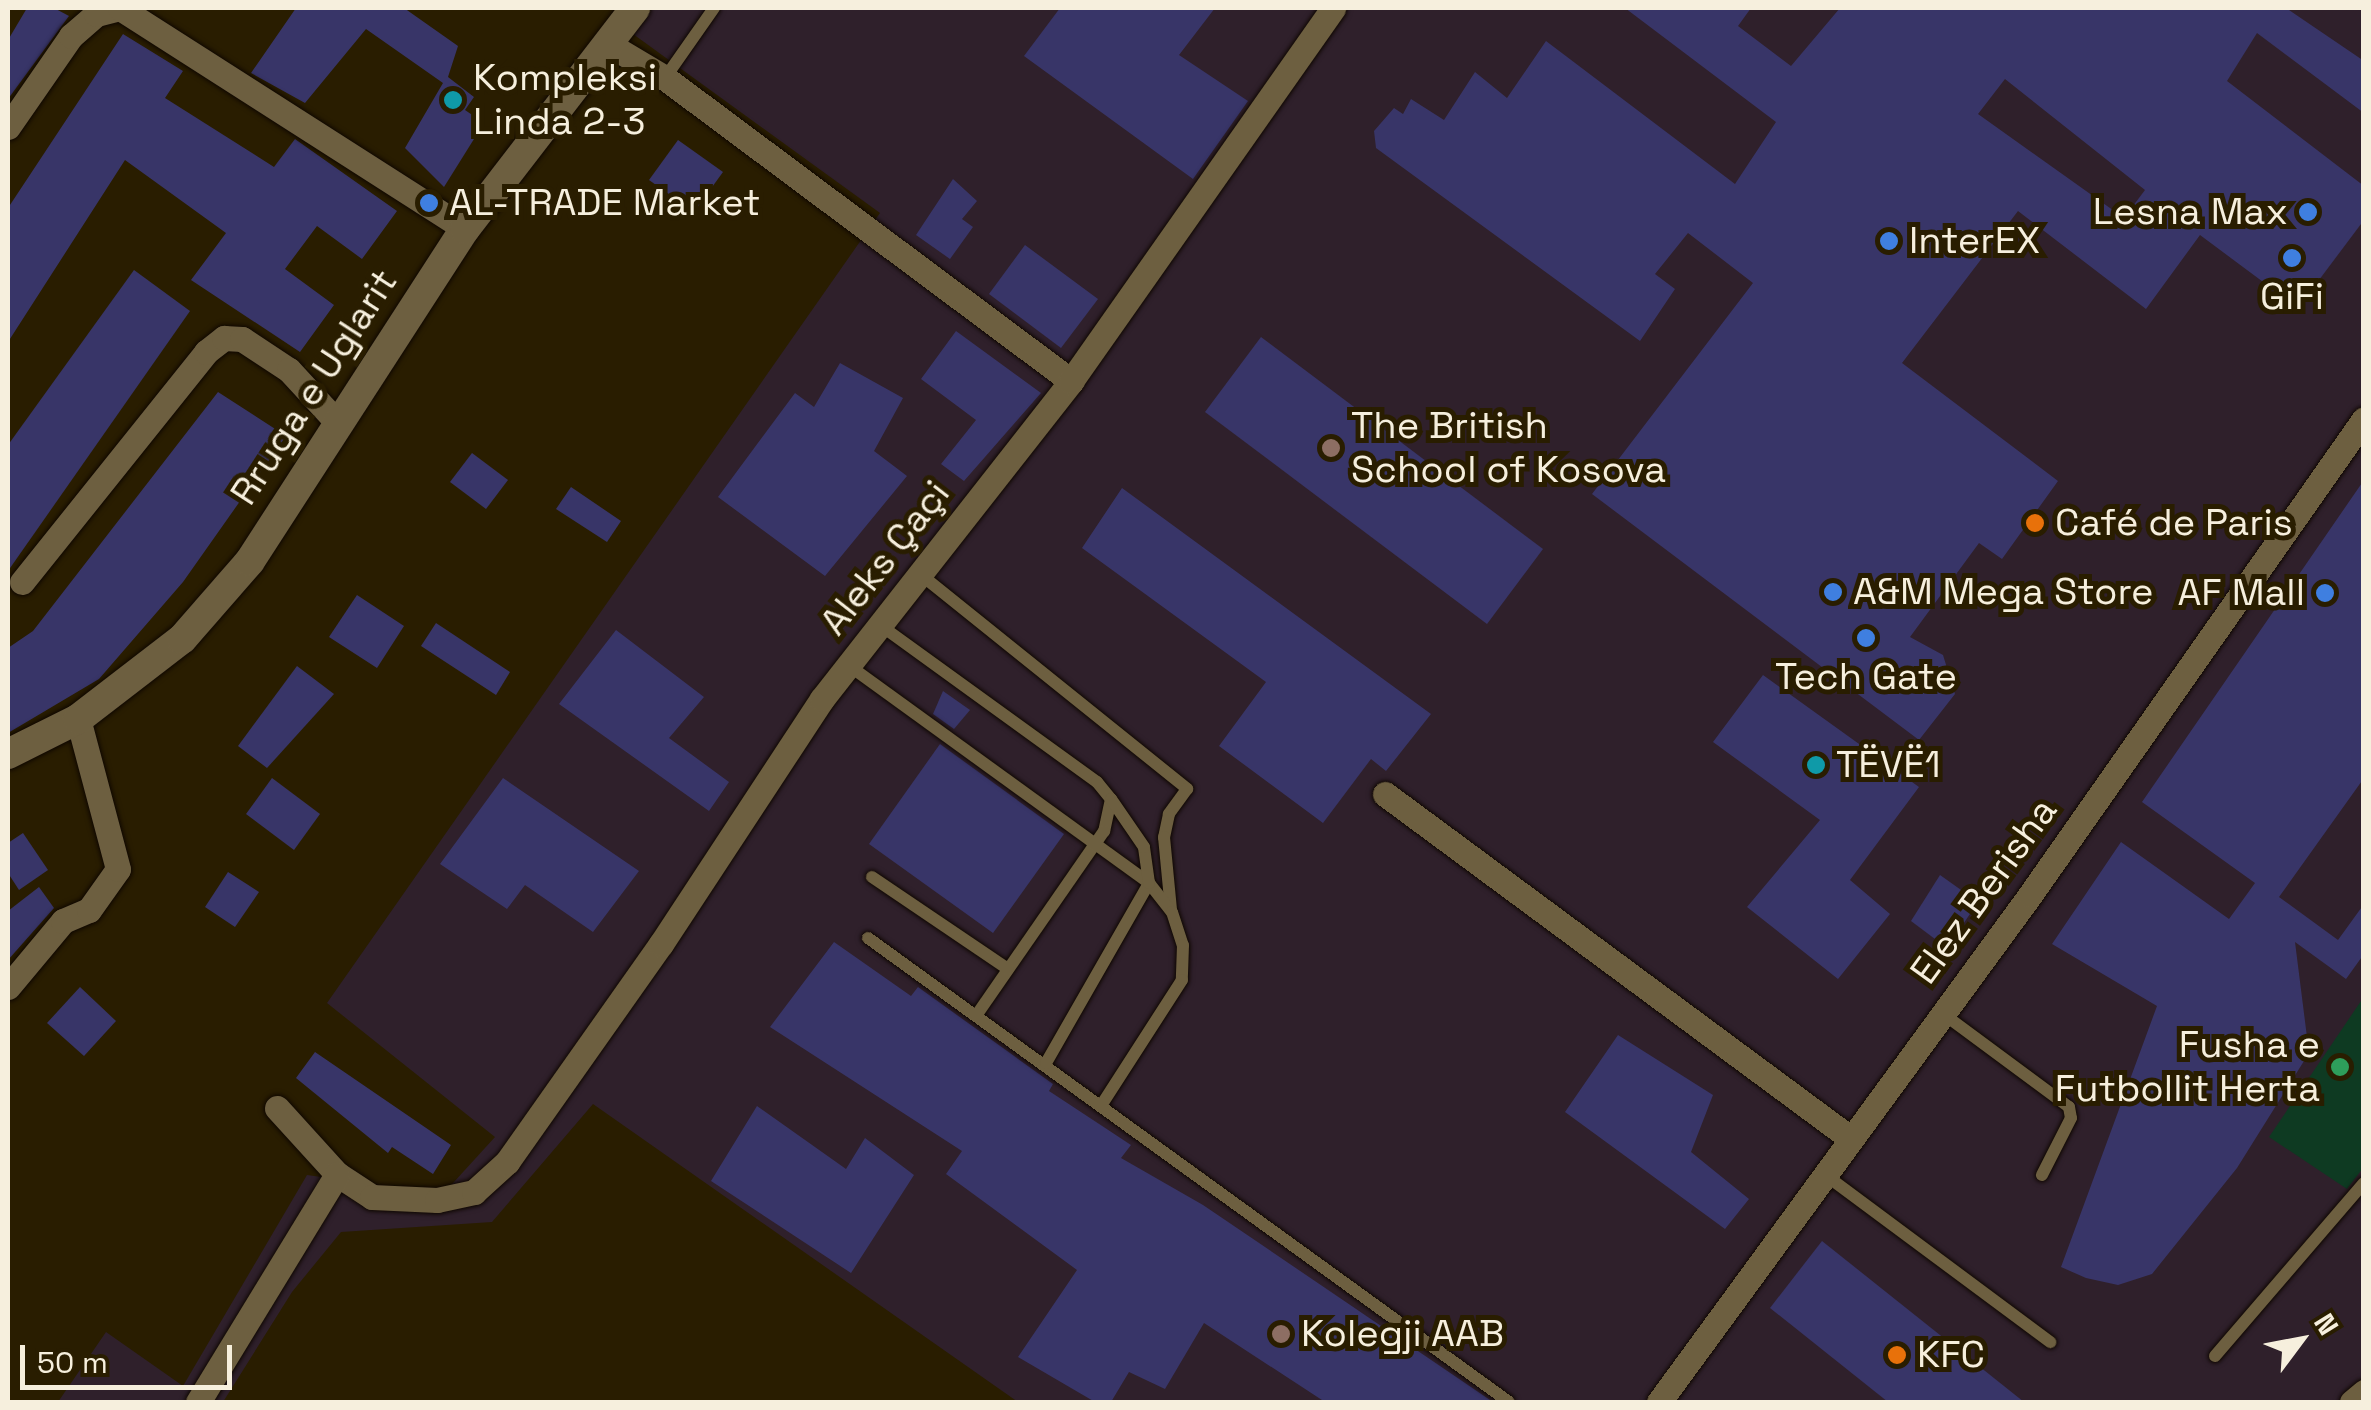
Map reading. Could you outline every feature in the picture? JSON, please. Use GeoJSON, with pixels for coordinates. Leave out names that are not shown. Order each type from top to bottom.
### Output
{"type":"FeatureCollection","features":[{"type":"Feature","properties":{"kind":"street"},"geometry":{"type":"LineString","coordinates":[[8,127],[71,36],[96,14],[120,8],[157,17],[466,229]]}},
{"type":"Feature","properties":{"kind":"street","name":"Rruga e Uglarit"},"geometry":{"type":"LineString","coordinates":[[8,754],[78,719],[182,640],[250,561],[336,421],[466,229],[635,8]]}},
{"type":"Feature","properties":{"kind":"street","name":"Aleks Çaçi"},"geometry":{"type":"LineString","coordinates":[[276,1108],[337,1174],[372,1197],[437,1200],[474,1192],[506,1162],[848,664],[1070,381],[1333,8]]}},
{"type":"Feature","properties":{"kind":"street"},"geometry":{"type":"LineString","coordinates":[[608,44],[665,78],[1070,381]]}},
{"type":"Feature","properties":{"kind":"street"},"geometry":{"type":"LineString","coordinates":[[22,582],[206,352],[224,338],[242,339],[289,370],[336,421]]}},
{"type":"Feature","properties":{"kind":"street","name":"Elez Berisha"},"geometry":{"type":"LineString","coordinates":[[1658,1402],[1942,1013],[2364,419]]}},
{"type":"Feature","properties":{"kind":"street"},"geometry":{"type":"LineString","coordinates":[[8,987],[63,921],[89,910],[118,869],[78,719]]}},
{"type":"Feature","properties":{"kind":"street"},"geometry":{"type":"LineString","coordinates":[[1386,794],[1850,1138]]}},
{"type":"Feature","properties":{"kind":"street"},"geometry":{"type":"LineString","coordinates":[[198,1402],[337,1174]]}},
{"type":"Feature","properties":{"kind":"street"},"geometry":{"type":"LineString","coordinates":[[2352,1402],[2364,1392]]}},
{"type":"Feature","properties":{"kind":"lane"},"geometry":{"type":"LineString","coordinates":[[665,78],[714,8]]}},
{"type":"Feature","properties":{"kind":"lane"},"geometry":{"type":"LineString","coordinates":[[920,574],[1187,789],[1169,814],[1164,837],[1172,912],[1183,946],[1182,980],[1102,1104]]}},
{"type":"Feature","properties":{"kind":"lane"},"geometry":{"type":"LineString","coordinates":[[880,624],[1098,782],[1144,847],[1149,883],[1046,1062]]}},
{"type":"Feature","properties":{"kind":"lane"},"geometry":{"type":"LineString","coordinates":[[848,664],[1149,883],[1172,912]]}},
{"type":"Feature","properties":{"kind":"lane"},"geometry":{"type":"LineString","coordinates":[[978,1013],[1093,841],[1104,831],[1112,799]]}},
{"type":"Feature","properties":{"kind":"lane"},"geometry":{"type":"LineString","coordinates":[[872,877],[1008,969]]}},
{"type":"Feature","properties":{"kind":"lane"},"geometry":{"type":"LineString","coordinates":[[868,938],[1046,1062],[1509,1402]]}},
{"type":"Feature","properties":{"kind":"lane"},"geometry":{"type":"LineString","coordinates":[[1942,1013],[2070,1107],[2042,1176]]}},
{"type":"Feature","properties":{"kind":"lane"},"geometry":{"type":"LineString","coordinates":[[1824,1174],[2050,1342]]}},
{"type":"Feature","properties":{"kind":"lane"},"geometry":{"type":"LineString","coordinates":[[2215,1356],[2364,1183]]}},
{"type":"Feature","properties":{"kind":"shaded area"},"geometry":{"type":"Polygon","coordinates":[[[652,8],[2363,8],[2363,1402],[1018,1402],[593,1104],[492,1222],[341,1232],[292,1292],[223,1402],[58,1402],[106,1332],[183,1386],[307,1175],[443,1194],[495,1137],[327,1003],[880,213],[633,34],[652,8]]]}},
{"type":"Feature","properties":{"kind":"green space","name":"Fusha e Futbollit Herta"},"geometry":{"type":"Polygon","coordinates":[[[2363,998],[2363,1168],[2347,1189],[2269,1137],[2363,998]]]}},
{"type":"Feature","properties":{"kind":"building"},"geometry":{"type":"Polygon","coordinates":[[[27,8],[54,8],[69,16],[8,99],[8,40],[27,8]]]}},
{"type":"Feature","properties":{"kind":"building","name":"Kompleksi Linda 2-3"},"geometry":{"type":"Polygon","coordinates":[[[296,8],[404,8],[458,46],[448,77],[474,97],[465,110],[484,123],[444,187],[405,148],[443,83],[366,29],[305,103],[251,73],[296,8]]]}},
{"type":"Feature","properties":{"kind":"building"},"geometry":{"type":"Polygon","coordinates":[[[1060,8],[1215,8],[1179,55],[1248,101],[1193,179],[1024,56],[1060,8]]]}},
{"type":"Feature","properties":{"kind":"building"},"geometry":{"type":"Polygon","coordinates":[[[1625,8],[1751,8],[1738,26],[1791,66],[1840,8],[2286,8],[2364,61],[2364,113],[2257,33],[2227,81],[2364,186],[2364,220],[2298,308],[2200,235],[2146,309],[2018,211],[1902,363],[2058,481],[2002,559],[1979,543],[1910,637],[1943,655],[1955,694],[1919,740],[1592,494],[1753,283],[1688,233],[1655,274],[1675,289],[1640,341],[1376,148],[1374,131],[1394,108],[1403,114],[1411,99],[1444,120],[1475,72],[1507,98],[1546,41],[1735,184],[1776,122],[1625,8]],[[2005,79],[1978,114],[2124,218],[2145,190],[2005,79]]]}},
{"type":"Feature","properties":{"kind":"building"},"geometry":{"type":"Polygon","coordinates":[[[123,34],[183,71],[165,98],[274,167],[295,139],[397,211],[362,259],[317,226],[285,269],[334,305],[300,352],[191,280],[226,233],[125,160],[8,342],[8,208],[123,34]]]}},
{"type":"Feature","properties":{"kind":"building"},"geometry":{"type":"Polygon","coordinates":[[[678,140],[723,172],[694,212],[649,180],[678,140]]]}},
{"type":"Feature","properties":{"kind":"building"},"geometry":{"type":"Polygon","coordinates":[[[953,179],[977,201],[962,219],[973,227],[950,259],[916,235],[953,179]]]}},
{"type":"Feature","properties":{"kind":"building"},"geometry":{"type":"Polygon","coordinates":[[[1025,245],[1098,299],[1061,348],[989,294],[1025,245]]]}},
{"type":"Feature","properties":{"kind":"building"},"geometry":{"type":"Polygon","coordinates":[[[134,270],[190,311],[8,571],[8,445],[134,270]]]}},
{"type":"Feature","properties":{"kind":"building"},"geometry":{"type":"Polygon","coordinates":[[[956,331],[1041,393],[964,481],[941,464],[976,420],[921,379],[956,331]]]}},
{"type":"Feature","properties":{"kind":"building"},"geometry":{"type":"Polygon","coordinates":[[[1261,337],[1543,549],[1487,624],[1205,412],[1261,337]]]}},
{"type":"Feature","properties":{"kind":"building"},"geometry":{"type":"Polygon","coordinates":[[[840,363],[903,398],[874,451],[907,476],[825,576],[718,497],[795,393],[814,407],[840,363]]]}},
{"type":"Feature","properties":{"kind":"building"},"geometry":{"type":"Polygon","coordinates":[[[218,392],[286,436],[183,582],[99,679],[8,733],[8,648],[33,631],[218,392]]]}},
{"type":"Feature","properties":{"kind":"building"},"geometry":{"type":"Polygon","coordinates":[[[472,453],[508,480],[486,509],[450,482],[472,453]]]}},
{"type":"Feature","properties":{"kind":"building"},"geometry":{"type":"Polygon","coordinates":[[[2364,480],[2364,778],[2279,897],[2338,940],[2364,904],[2364,954],[2346,979],[2295,942],[2309,1053],[2237,1168],[2152,1274],[2118,1285],[2086,1278],[2061,1267],[2157,1006],[2052,944],[2121,842],[2229,919],[2255,883],[2142,802],[2364,480]]]}},
{"type":"Feature","properties":{"kind":"building"},"geometry":{"type":"Polygon","coordinates":[[[571,487],[621,521],[607,542],[556,509],[571,487]]]}},
{"type":"Feature","properties":{"kind":"building"},"geometry":{"type":"Polygon","coordinates":[[[1122,488],[1431,714],[1386,771],[1371,759],[1323,823],[1219,746],[1266,682],[1082,548],[1122,488]]]}},
{"type":"Feature","properties":{"kind":"building"},"geometry":{"type":"Polygon","coordinates":[[[357,595],[404,626],[377,668],[329,637],[357,595]]]}},
{"type":"Feature","properties":{"kind":"building"},"geometry":{"type":"Polygon","coordinates":[[[436,623],[510,672],[496,695],[421,646],[436,623]]]}},
{"type":"Feature","properties":{"kind":"building"},"geometry":{"type":"Polygon","coordinates":[[[616,630],[704,697],[669,738],[729,782],[709,811],[559,704],[616,630]]]}},
{"type":"Feature","properties":{"kind":"building"},"geometry":{"type":"Polygon","coordinates":[[[297,666],[334,694],[267,768],[238,746],[297,666]]]}},
{"type":"Feature","properties":{"kind":"building"},"geometry":{"type":"Polygon","coordinates":[[[1763,675],[1919,787],[1850,880],[1890,914],[1838,979],[1747,907],[1820,820],[1713,742],[1763,675]]]}},
{"type":"Feature","properties":{"kind":"building"},"geometry":{"type":"Polygon","coordinates":[[[943,691],[970,710],[954,729],[933,714],[943,691]]]}},
{"type":"Feature","properties":{"kind":"building"},"geometry":{"type":"Polygon","coordinates":[[[940,744],[1064,834],[993,933],[869,844],[940,744]]]}},
{"type":"Feature","properties":{"kind":"building"},"geometry":{"type":"Polygon","coordinates":[[[272,778],[320,814],[294,850],[246,814],[272,778]]]}},
{"type":"Feature","properties":{"kind":"building"},"geometry":{"type":"Polygon","coordinates":[[[503,778],[639,871],[593,932],[525,885],[507,909],[440,864],[503,778]]]}},
{"type":"Feature","properties":{"kind":"building"},"geometry":{"type":"Polygon","coordinates":[[[23,833],[48,870],[19,890],[8,873],[8,843],[23,833]]]}},
{"type":"Feature","properties":{"kind":"building"},"geometry":{"type":"Polygon","coordinates":[[[228,872],[259,892],[235,927],[205,907],[228,872]]]}},
{"type":"Feature","properties":{"kind":"building"},"geometry":{"type":"Polygon","coordinates":[[[1940,875],[1978,902],[1947,948],[1911,921],[1940,875]]]}},
{"type":"Feature","properties":{"kind":"building"},"geometry":{"type":"Polygon","coordinates":[[[39,887],[54,908],[8,960],[8,911],[39,887]]]}},
{"type":"Feature","properties":{"kind":"building"},"geometry":{"type":"Polygon","coordinates":[[[834,942],[911,996],[918,987],[1053,1084],[1049,1091],[1131,1145],[1121,1158],[1203,1205],[1493,1402],[1325,1402],[1204,1323],[1165,1389],[1129,1372],[1111,1402],[1095,1402],[1018,1357],[1077,1270],[946,1174],[962,1151],[770,1027],[834,942]]]}},
{"type":"Feature","properties":{"kind":"building"},"geometry":{"type":"Polygon","coordinates":[[[80,987],[116,1021],[84,1056],[47,1023],[80,987]]]}},
{"type":"Feature","properties":{"kind":"building"},"geometry":{"type":"Polygon","coordinates":[[[1618,1035],[1713,1095],[1691,1152],[1749,1199],[1725,1229],[1565,1112],[1618,1035]]]}},
{"type":"Feature","properties":{"kind":"building"},"geometry":{"type":"Polygon","coordinates":[[[315,1052],[451,1145],[433,1174],[392,1147],[388,1153],[296,1078],[315,1052]]]}},
{"type":"Feature","properties":{"kind":"building"},"geometry":{"type":"Polygon","coordinates":[[[757,1106],[846,1169],[865,1138],[914,1175],[851,1273],[711,1181],[757,1106]]]}},
{"type":"Feature","properties":{"kind":"building","name":"KFC"},"geometry":{"type":"Polygon","coordinates":[[[1822,1241],[2024,1402],[1888,1402],[1770,1308],[1822,1241]]]}},
{"type":"Feature","properties":{"kind":"place","name":"Kompleksi Linda 2-3"},"geometry":{"type":"Point","coordinates":[453,100]}},
{"type":"Feature","properties":{"kind":"place","name":"AL-TRADE Market"},"geometry":{"type":"Point","coordinates":[429,203]}},
{"type":"Feature","properties":{"kind":"place","name":"Lesna Max"},"geometry":{"type":"Point","coordinates":[2308,212]}},
{"type":"Feature","properties":{"kind":"place","name":"InterEX"},"geometry":{"type":"Point","coordinates":[1889,241]}},
{"type":"Feature","properties":{"kind":"place","name":"GiFi"},"geometry":{"type":"Point","coordinates":[2292,258]}},
{"type":"Feature","properties":{"kind":"place","name":"The British School of Kosova"},"geometry":{"type":"Point","coordinates":[1331,448]}},
{"type":"Feature","properties":{"kind":"place","name":"Café de Paris"},"geometry":{"type":"Point","coordinates":[2035,523]}},
{"type":"Feature","properties":{"kind":"place","name":"A&M Mega Store"},"geometry":{"type":"Point","coordinates":[1833,592]}},
{"type":"Feature","properties":{"kind":"place","name":"AF Mall"},"geometry":{"type":"Point","coordinates":[2325,593]}},
{"type":"Feature","properties":{"kind":"place","name":"Tech Gate"},"geometry":{"type":"Point","coordinates":[1866,638]}},
{"type":"Feature","properties":{"kind":"place","name":"TËVË1"},"geometry":{"type":"Point","coordinates":[1816,765]}},
{"type":"Feature","properties":{"kind":"place","name":"Fusha e Futbollit Herta"},"geometry":{"type":"Point","coordinates":[2340,1067]}},
{"type":"Feature","properties":{"kind":"place","name":"Kolegji AAB"},"geometry":{"type":"Point","coordinates":[1281,1334]}},
{"type":"Feature","properties":{"kind":"place","name":"KFC"},"geometry":{"type":"Point","coordinates":[1897,1355]}}]}
